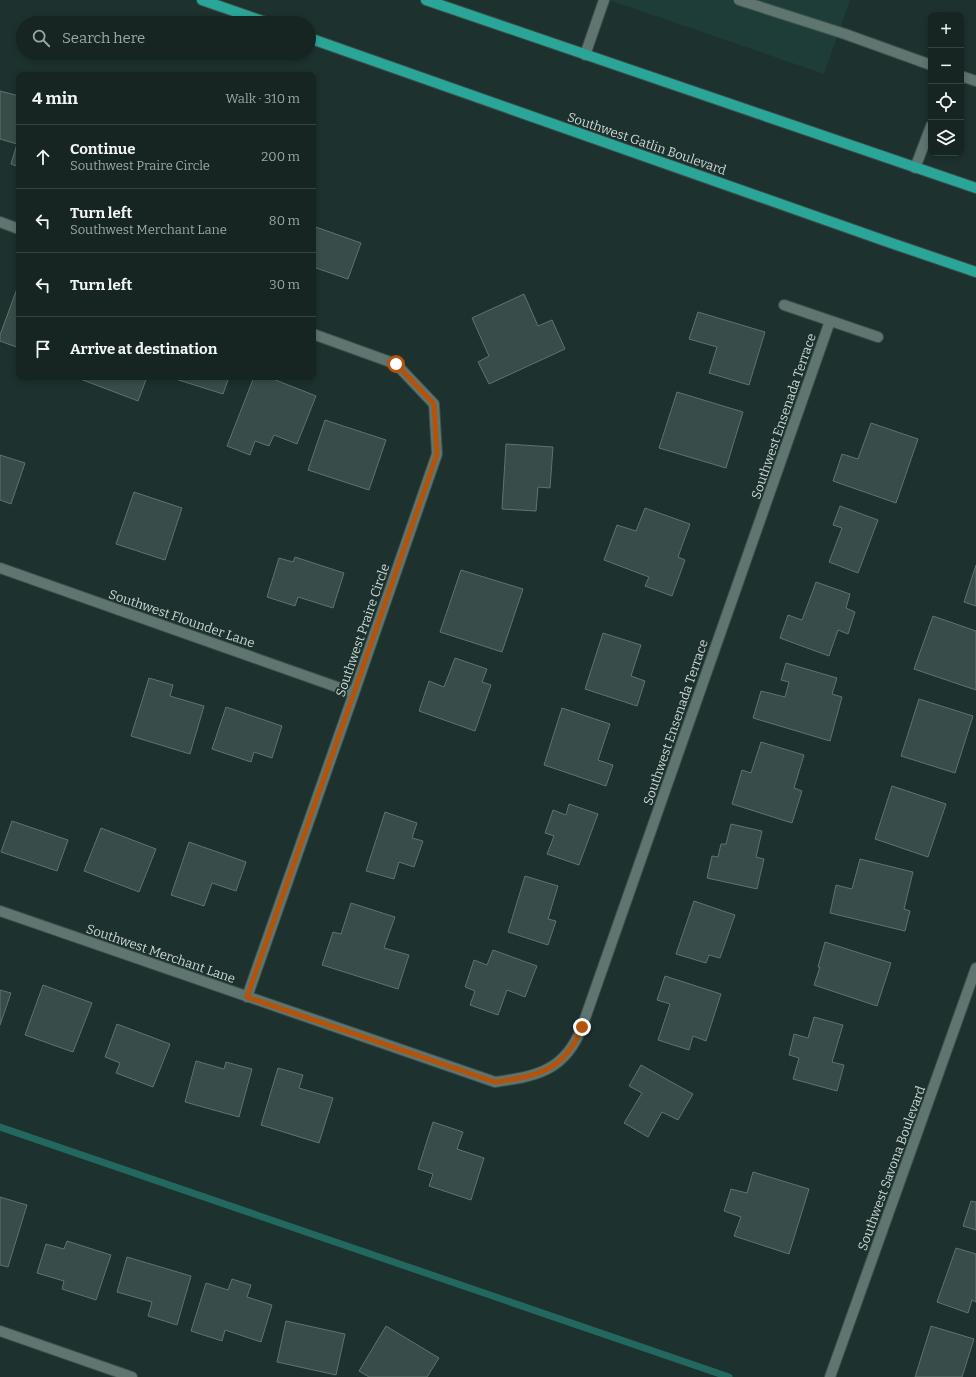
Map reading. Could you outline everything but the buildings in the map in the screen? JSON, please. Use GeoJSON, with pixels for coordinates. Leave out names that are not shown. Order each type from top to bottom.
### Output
{"type":"FeatureCollection","features":[{"type":"Feature","properties":{"kind":"main road"},"geometry":{"type":"LineString","coordinates":[[202,0],[248,16]]}},
{"type":"Feature","properties":{"kind":"main road"},"geometry":{"type":"LineString","coordinates":[[426,0],[976,188]]}},
{"type":"Feature","properties":{"kind":"main road","name":"Southwest Gatlin Boulevard"},"geometry":{"type":"LineString","coordinates":[[316,40],[976,272]]}},
{"type":"Feature","properties":{"kind":"street"},"geometry":{"type":"LineString","coordinates":[[585,55],[604,0]]}},
{"type":"Feature","properties":{"kind":"street"},"geometry":{"type":"LineString","coordinates":[[739,0],[845,34],[928,64]]}},
{"type":"Feature","properties":{"kind":"street"},"geometry":{"type":"LineString","coordinates":[[964,77],[976,81]]}},
{"type":"Feature","properties":{"kind":"street"},"geometry":{"type":"LineString","coordinates":[[915,168],[928,134]]}},
{"type":"Feature","properties":{"kind":"street"},"geometry":{"type":"LineString","coordinates":[[0,222],[16,228]]}},
{"type":"Feature","properties":{"kind":"street"},"geometry":{"type":"LineString","coordinates":[[784,305],[878,337]]}},
{"type":"Feature","properties":{"kind":"street","name":"Southwest Ensenada Terrace"},"geometry":{"type":"LineString","coordinates":[[495,1082],[543,1072],[560,1060],[577,1040],[830,321]]}},
{"type":"Feature","properties":{"kind":"street","name":"Southwest Praire Circle"},"geometry":{"type":"LineString","coordinates":[[247,997],[437,454],[434,404],[396,364],[316,335]]}},
{"type":"Feature","properties":{"kind":"street","name":"Southwest Flounder Lane"},"geometry":{"type":"LineString","coordinates":[[0,568],[354,693]]}},
{"type":"Feature","properties":{"kind":"street","name":"Southwest Merchant Lane"},"geometry":{"type":"LineString","coordinates":[[0,911],[495,1082]]}},
{"type":"Feature","properties":{"kind":"street","name":"Southwest Savona Boulevard"},"geometry":{"type":"LineString","coordinates":[[830,1377],[976,968]]}},
{"type":"Feature","properties":{"kind":"street"},"geometry":{"type":"LineString","coordinates":[[0,1331],[115,1374],[132,1377]]}},
{"type":"Feature","properties":{"kind":"shaded area"},"geometry":{"type":"Polygon","coordinates":[[[609,0],[850,0],[824,74],[609,0]]]}},
{"type":"Feature","properties":{"kind":"waterway"},"geometry":{"type":"LineString","coordinates":[[0,1127],[729,1377]]}},
{"type":"Feature","properties":{"kind":"route"},"geometry":{"type":"LineString","coordinates":[[396,364],[434,404],[437,454],[247,997],[495,1082],[543,1072],[560,1060],[577,1040],[582,1027]]}}]}
